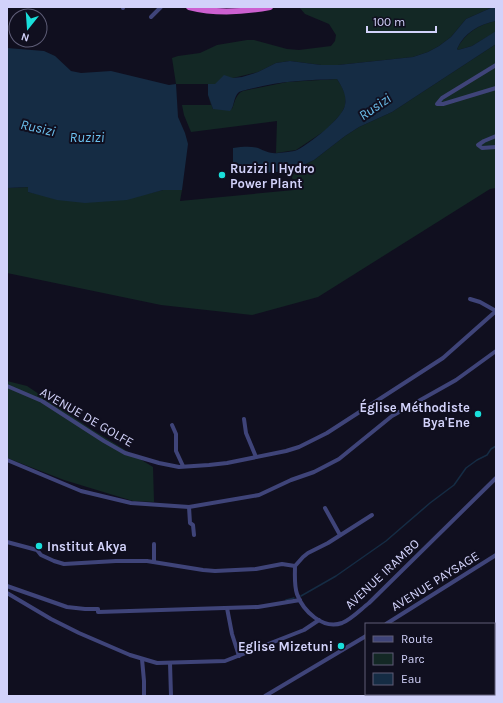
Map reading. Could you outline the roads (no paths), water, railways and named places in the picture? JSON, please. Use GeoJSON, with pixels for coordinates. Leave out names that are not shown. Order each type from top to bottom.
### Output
{"type":"FeatureCollection","features":[{"type":"Feature","properties":{"kind":"highway"},"geometry":{"type":"LineString","coordinates":[[189,7],[217,12],[234,12],[270,7]]}},
{"type":"Feature","properties":{"kind":"street"},"geometry":{"type":"LineString","coordinates":[[151,18],[161,7]]}},
{"type":"Feature","properties":{"kind":"street"},"geometry":{"type":"LineString","coordinates":[[496,65],[439,100],[438,104],[443,104],[496,88]]}},
{"type":"Feature","properties":{"kind":"street"},"geometry":{"type":"LineString","coordinates":[[496,136],[484,140],[478,145],[482,148],[496,147]]}},
{"type":"Feature","properties":{"kind":"street"},"geometry":{"type":"LineString","coordinates":[[470,299],[480,302],[496,311]]}},
{"type":"Feature","properties":{"kind":"street","name":"AVENUE DE GOLFE"},"geometry":{"type":"LineString","coordinates":[[7,386],[42,401],[104,442],[125,453],[159,463],[183,466],[210,465],[286,451],[299,447],[338,426],[442,358],[496,311]]}},
{"type":"Feature","properties":{"kind":"street"},"geometry":{"type":"LineString","coordinates":[[7,460],[81,491],[131,503],[189,507],[260,495],[340,459],[392,416],[456,380],[496,350]]}},
{"type":"Feature","properties":{"kind":"street"},"geometry":{"type":"LineString","coordinates":[[244,419],[246,433],[256,456]]}},
{"type":"Feature","properties":{"kind":"street"},"geometry":{"type":"LineString","coordinates":[[172,424],[176,434],[176,451],[183,466]]}},
{"type":"Feature","properties":{"kind":"street","name":"AVENUE IRAMBO"},"geometry":{"type":"LineString","coordinates":[[319,620],[328,624],[342,623],[354,615],[496,478]]}},
{"type":"Feature","properties":{"kind":"street"},"geometry":{"type":"LineString","coordinates":[[189,507],[190,523],[193,525],[194,535]]}},
{"type":"Feature","properties":{"kind":"street"},"geometry":{"type":"LineString","coordinates":[[325,508],[340,535]]}},
{"type":"Feature","properties":{"kind":"street"},"geometry":{"type":"LineString","coordinates":[[7,593],[69,629],[142,659],[157,663],[225,661],[304,630],[319,620],[311,614],[300,600],[295,585],[295,566],[308,553],[328,543],[372,515]]}},
{"type":"Feature","properties":{"kind":"street"},"geometry":{"type":"LineString","coordinates":[[7,542],[37,550],[41,555],[64,564],[116,561],[154,562],[214,571],[256,569],[282,564],[295,566]]}},
{"type":"Feature","properties":{"kind":"street"},"geometry":{"type":"LineString","coordinates":[[154,544],[154,562]]}},
{"type":"Feature","properties":{"kind":"street","name":"AVENUE PAYSAGE"},"geometry":{"type":"LineString","coordinates":[[388,623],[496,555]]}},
{"type":"Feature","properties":{"kind":"street"},"geometry":{"type":"LineString","coordinates":[[7,586],[67,607],[84,610],[98,609],[98,612],[258,607],[300,600]]}},
{"type":"Feature","properties":{"kind":"street"},"geometry":{"type":"LineString","coordinates":[[227,608],[232,634],[239,656]]}},
{"type":"Feature","properties":{"kind":"street"},"geometry":{"type":"LineString","coordinates":[[265,696],[365,637]]}},
{"type":"Feature","properties":{"kind":"street"},"geometry":{"type":"LineString","coordinates":[[142,659],[144,696]]}},
{"type":"Feature","properties":{"kind":"street"},"geometry":{"type":"LineString","coordinates":[[170,663],[171,696]]}},
{"type":"Feature","properties":{"kind":"water","name":"Rusizi"},"geometry":{"type":"Polygon","coordinates":[[[496,7],[496,21],[484,24],[473,30],[464,38],[457,49],[472,46],[496,31],[496,44],[392,112],[359,127],[314,160],[291,171],[261,173],[233,171],[233,148],[252,147],[270,153],[278,153],[297,150],[309,142],[325,130],[338,117],[345,105],[345,94],[337,79],[285,82],[239,92],[230,111],[213,109],[208,95],[208,84],[215,84],[224,75],[233,78],[242,77],[258,72],[276,63],[290,61],[321,65],[338,65],[413,57],[428,52],[439,46],[451,37],[466,19],[496,7]]]}},
{"type":"Feature","properties":{"kind":"water","name":"Ruzizi"},"geometry":{"type":"Polygon","coordinates":[[[7,48],[44,51],[55,56],[71,71],[81,73],[111,71],[169,85],[176,84],[178,117],[188,144],[182,190],[163,190],[127,200],[85,203],[57,200],[28,192],[28,187],[7,188],[7,48]]]}},
{"type":"Feature","properties":{"kind":"waterway"},"geometry":{"type":"LineString","coordinates":[[301,596],[336,576],[386,541],[430,503],[454,485],[466,468],[487,455],[491,449],[496,446]]}},
{"type":"Feature","properties":{"kind":"waterway"},"geometry":{"type":"LineString","coordinates":[[286,600],[294,598]]}},
{"type":"Feature","properties":{"kind":"place","name":"Ruzizi I Hydro Power Plant"},"geometry":{"type":"Point","coordinates":[222,175]}},
{"type":"Feature","properties":{"kind":"place","name":"Église Méthodiste Bya'Ene"},"geometry":{"type":"Point","coordinates":[478,414]}},
{"type":"Feature","properties":{"kind":"place","name":"Institut Akya"},"geometry":{"type":"Point","coordinates":[39,546]}},
{"type":"Feature","properties":{"kind":"place","name":"Eglise Mizetuni"},"geometry":{"type":"Point","coordinates":[341,646]}}]}
